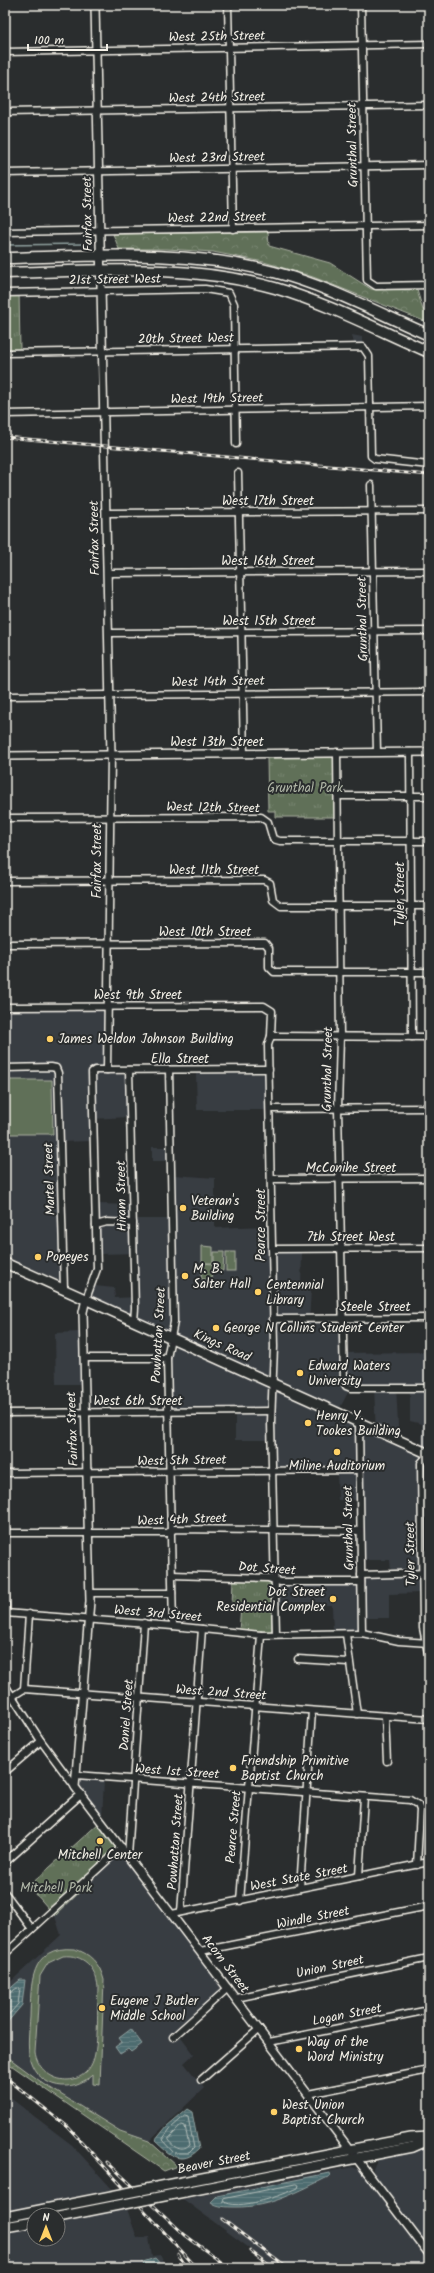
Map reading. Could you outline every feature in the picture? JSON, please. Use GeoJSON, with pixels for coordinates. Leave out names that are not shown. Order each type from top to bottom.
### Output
{"type":"FeatureCollection","features":[{"type":"Feature","properties":{"kind":"highway"},"geometry":{"type":"LineString","coordinates":[[5,258],[101,256],[184,257],[230,262],[275,272],[318,287],[429,335]]}},
{"type":"Feature","properties":{"kind":"highway"},"geometry":{"type":"LineString","coordinates":[[5,273],[101,271],[185,272],[260,284],[316,302],[429,352]]}},
{"type":"Feature","properties":{"kind":"main road","name":"Kings Road"},"geometry":{"type":"LineString","coordinates":[[5,1263],[429,1454]]}},
{"type":"Feature","properties":{"kind":"main road","name":"Beaver Street"},"geometry":{"type":"LineString","coordinates":[[5,2217],[411,2138],[429,2137]]}},
{"type":"Feature","properties":{"kind":"main road","name":"Beaver Street"},"geometry":{"type":"LineString","coordinates":[[66,2215],[413,2147],[429,2140]]}},
{"type":"Feature","properties":{"kind":"main road"},"geometry":{"type":"LineString","coordinates":[[5,2227],[26,2223]]}},
{"type":"Feature","properties":{"kind":"street","name":"Fairfax Street"},"geometry":{"type":"LineString","coordinates":[[95,5],[111,755],[107,1070]]}},
{"type":"Feature","properties":{"kind":"street"},"geometry":{"type":"LineString","coordinates":[[228,5],[233,229]]}},
{"type":"Feature","properties":{"kind":"street","name":"Grunthal Street"},"geometry":{"type":"LineString","coordinates":[[361,5],[366,277],[369,283],[376,286],[429,285]]}},
{"type":"Feature","properties":{"kind":"street","name":"West 25th Street"},"geometry":{"type":"LineString","coordinates":[[5,52],[429,44]]}},
{"type":"Feature","properties":{"kind":"street","name":"West 24th Street"},"geometry":{"type":"LineString","coordinates":[[5,112],[429,105]]}},
{"type":"Feature","properties":{"kind":"street","name":"West 23rd Street"},"geometry":{"type":"LineString","coordinates":[[5,173],[429,165]]}},
{"type":"Feature","properties":{"kind":"street","name":"West 22nd Street"},"geometry":{"type":"LineString","coordinates":[[5,232],[429,225]]}},
{"type":"Feature","properties":{"kind":"street","name":"21st Street West"},"geometry":{"type":"LineString","coordinates":[[5,293],[205,289],[225,291],[231,296],[234,304],[236,349]]}},
{"type":"Feature","properties":{"kind":"street","name":"20th Street West"},"geometry":{"type":"LineString","coordinates":[[5,353],[360,347],[366,348],[369,356],[370,407]]}},
{"type":"Feature","properties":{"kind":"street"},"geometry":{"type":"LineString","coordinates":[[236,349],[236,444]]}},
{"type":"Feature","properties":{"kind":"street","name":"West 19th Street"},"geometry":{"type":"LineString","coordinates":[[5,414],[429,406]]}},
{"type":"Feature","properties":{"kind":"street"},"geometry":{"type":"LineString","coordinates":[[370,407],[372,458],[429,465]]}},
{"type":"Feature","properties":{"kind":"street"},"geometry":{"type":"LineString","coordinates":[[238,473],[244,754]]}},
{"type":"Feature","properties":{"kind":"street","name":"Grunthal Street"},"geometry":{"type":"LineString","coordinates":[[371,486],[377,752]]}},
{"type":"Feature","properties":{"kind":"street","name":"West 17th Street"},"geometry":{"type":"LineString","coordinates":[[106,513],[429,511]]}},
{"type":"Feature","properties":{"kind":"street","name":"West 16th Street"},"geometry":{"type":"LineString","coordinates":[[108,573],[429,571]]}},
{"type":"Feature","properties":{"kind":"street","name":"West 15th Street"},"geometry":{"type":"LineString","coordinates":[[109,633],[429,632]]}},
{"type":"Feature","properties":{"kind":"street","name":"West 14th Street"},"geometry":{"type":"LineString","coordinates":[[7,696],[429,692]]}},
{"type":"Feature","properties":{"kind":"street","name":"Grunthal Street"},"geometry":{"type":"LineString","coordinates":[[337,752],[340,1037],[338,1109],[344,1382],[346,1386],[351,1388],[429,1388]]}},
{"type":"Feature","properties":{"kind":"street","name":"Tyler Street"},"geometry":{"type":"LineString","coordinates":[[410,752],[412,1037]]}},
{"type":"Feature","properties":{"kind":"street","name":"West 13th Street"},"geometry":{"type":"LineString","coordinates":[[5,756],[429,752]]}},
{"type":"Feature","properties":{"kind":"street"},"geometry":{"type":"LineString","coordinates":[[338,796],[429,796]]}},
{"type":"Feature","properties":{"kind":"street","name":"West 12th Street"},"geometry":{"type":"LineString","coordinates":[[5,818],[261,817],[268,822],[271,835],[276,841],[429,841]]}},
{"type":"Feature","properties":{"kind":"street","name":"West 11th Street"},"geometry":{"type":"LineString","coordinates":[[5,881],[264,880],[270,883],[273,900],[277,905],[429,906]]}},
{"type":"Feature","properties":{"kind":"street","name":"West 10th Street"},"geometry":{"type":"LineString","coordinates":[[5,944],[265,943],[269,946],[269,967],[272,971],[429,972]]}},
{"type":"Feature","properties":{"kind":"street","name":"West 9th Street"},"geometry":{"type":"LineString","coordinates":[[5,1007],[264,1006],[270,1008]]}},
{"type":"Feature","properties":{"kind":"street","name":"Pearce Street"},"geometry":{"type":"LineString","coordinates":[[270,1008],[272,1015],[271,1036],[268,1045],[272,1179],[273,1318],[273,1383],[271,1411],[276,1634]]}},
{"type":"Feature","properties":{"kind":"street"},"geometry":{"type":"LineString","coordinates":[[271,1036],[429,1037]]}},
{"type":"Feature","properties":{"kind":"street","name":"Martel Street"},"geometry":{"type":"LineString","coordinates":[[5,1068],[56,1068],[58,1073],[64,1289]]}},
{"type":"Feature","properties":{"kind":"street","name":"Ella Street"},"geometry":{"type":"LineString","coordinates":[[92,1072],[96,1070],[269,1069]]}},
{"type":"Feature","properties":{"kind":"street","name":"Hiram Street"},"geometry":{"type":"LineString","coordinates":[[129,1070],[134,1223],[134,1321]]}},
{"type":"Feature","properties":{"kind":"street","name":"Powhattan Street"},"geometry":{"type":"LineString","coordinates":[[169,1070],[174,1322],[167,1348],[167,1358],[173,1626]]}},
{"type":"Feature","properties":{"kind":"street","name":"Fairfax Street"},"geometry":{"type":"LineString","coordinates":[[75,1787],[90,1593],[83,1312],[97,1269],[92,1072]]}},
{"type":"Feature","properties":{"kind":"street"},"geometry":{"type":"LineString","coordinates":[[270,1110],[429,1108]]}},
{"type":"Feature","properties":{"kind":"street","name":"McConihe Street"},"geometry":{"type":"LineString","coordinates":[[272,1179],[429,1178]]}},
{"type":"Feature","properties":{"kind":"street"},"geometry":{"type":"LineString","coordinates":[[96,1225],[107,1222],[134,1223]]}},
{"type":"Feature","properties":{"kind":"street","name":"7th Street West"},"geometry":{"type":"LineString","coordinates":[[272,1249],[429,1248]]}},
{"type":"Feature","properties":{"kind":"street","name":"Steele Street"},"geometry":{"type":"LineString","coordinates":[[273,1318],[429,1318]]}},
{"type":"Feature","properties":{"kind":"street"},"geometry":{"type":"LineString","coordinates":[[84,1358],[167,1358]]}},
{"type":"Feature","properties":{"kind":"street","name":"West 6th Street"},"geometry":{"type":"LineString","coordinates":[[5,1413],[271,1411]]}},
{"type":"Feature","properties":{"kind":"street","name":"Grunthal Street"},"geometry":{"type":"LineString","coordinates":[[360,1422],[359,1470],[362,1633]]}},
{"type":"Feature","properties":{"kind":"street","name":"Tyler Street"},"geometry":{"type":"LineString","coordinates":[[429,1454],[421,1463],[422,1526],[426,1573],[423,1628],[428,1643],[429,1658]]}},
{"type":"Feature","properties":{"kind":"street","name":"West 5th Street"},"geometry":{"type":"LineString","coordinates":[[5,1473],[359,1470]]}},
{"type":"Feature","properties":{"kind":"street"},"geometry":{"type":"LineString","coordinates":[[422,1526],[429,1526]]}},
{"type":"Feature","properties":{"kind":"street","name":"West 4th Street"},"geometry":{"type":"LineString","coordinates":[[5,1534],[171,1531],[183,1529],[360,1531]]}},
{"type":"Feature","properties":{"kind":"street"},"geometry":{"type":"LineString","coordinates":[[5,1571],[6,1613]]}},
{"type":"Feature","properties":{"kind":"street","name":"Dot Street"},"geometry":{"type":"LineString","coordinates":[[172,1576],[268,1578],[280,1582],[426,1573]]}},
{"type":"Feature","properties":{"kind":"street"},"geometry":{"type":"LineString","coordinates":[[90,1593],[172,1593]]}},
{"type":"Feature","properties":{"kind":"street","name":"West 3rd Street"},"geometry":{"type":"LineString","coordinates":[[6,1613],[144,1623],[261,1635],[362,1633],[399,1641],[428,1643]]}},
{"type":"Feature","properties":{"kind":"street"},"geometry":{"type":"LineString","coordinates":[[13,1696],[24,1690],[29,1614]]}},
{"type":"Feature","properties":{"kind":"street","name":"Daniel Street"},"geometry":{"type":"LineString","coordinates":[[128,1856],[144,1623]]}},
{"type":"Feature","properties":{"kind":"street","name":"Powhattan Street"},"geometry":{"type":"LineString","coordinates":[[181,1912],[202,1629]]}},
{"type":"Feature","properties":{"kind":"street"},"geometry":{"type":"LineString","coordinates":[[346,1634],[348,1662],[357,1714]]}},
{"type":"Feature","properties":{"kind":"street","name":"Pearce Street"},"geometry":{"type":"LineString","coordinates":[[240,1901],[254,1707],[261,1635]]}},
{"type":"Feature","properties":{"kind":"street"},"geometry":{"type":"LineString","coordinates":[[298,1659],[348,1662]]}},
{"type":"Feature","properties":{"kind":"street","name":"Acorn Street"},"geometry":{"type":"LineString","coordinates":[[5,1685],[41,1741],[75,1787],[201,1951],[349,2150],[357,2158],[429,2254]]}},
{"type":"Feature","properties":{"kind":"street","name":"West 2nd Street"},"geometry":{"type":"LineString","coordinates":[[24,1690],[429,1719]]}},
{"type":"Feature","properties":{"kind":"street"},"geometry":{"type":"LineString","coordinates":[[300,1888],[312,1711]]}},
{"type":"Feature","properties":{"kind":"street"},"geometry":{"type":"LineString","coordinates":[[385,1716],[387,1761]]}},
{"type":"Feature","properties":{"kind":"street"},"geometry":{"type":"LineString","coordinates":[[5,1772],[41,1741]]}},
{"type":"Feature","properties":{"kind":"street","name":"West 1st Street"},"geometry":{"type":"LineString","coordinates":[[76,1775],[410,1800],[418,1806],[420,1816],[417,1865]]}},
{"type":"Feature","properties":{"kind":"street"},"geometry":{"type":"LineString","coordinates":[[5,1862],[81,1794]]}},
{"type":"Feature","properties":{"kind":"street"},"geometry":{"type":"LineString","coordinates":[[359,1876],[364,1797]]}},
{"type":"Feature","properties":{"kind":"street"},"geometry":{"type":"LineString","coordinates":[[5,1954],[122,1847]]}},
{"type":"Feature","properties":{"kind":"street","name":"West State Street"},"geometry":{"type":"LineString","coordinates":[[172,1914],[429,1862]]}},
{"type":"Feature","properties":{"kind":"street"},"geometry":{"type":"LineString","coordinates":[[5,1893],[32,1929]]}},
{"type":"Feature","properties":{"kind":"street","name":"Windle Street"},"geometry":{"type":"LineString","coordinates":[[201,1951],[429,1906]]}},
{"type":"Feature","properties":{"kind":"street","name":"Union Street"},"geometry":{"type":"LineString","coordinates":[[236,1998],[429,1958]]}},
{"type":"Feature","properties":{"kind":"street"},"geometry":{"type":"LineString","coordinates":[[173,2037],[228,1988]]}},
{"type":"Feature","properties":{"kind":"street","name":"Logan Street"},"geometry":{"type":"LineString","coordinates":[[269,2042],[429,2010]]}},
{"type":"Feature","properties":{"kind":"street"},"geometry":{"type":"LineString","coordinates":[[201,2080],[259,2029]]}},
{"type":"Feature","properties":{"kind":"street"},"geometry":{"type":"LineString","coordinates":[[308,2094],[429,2070]]}},
{"type":"Feature","properties":{"kind":"shaded area"},"geometry":{"type":"Polygon","coordinates":[[[352,335],[362,337],[362,343],[354,344],[352,335]]]}},
{"type":"Feature","properties":{"kind":"shaded area"},"geometry":{"type":"Polygon","coordinates":[[[5,1009],[105,1009],[105,1074],[127,1075],[129,1117],[91,1119],[91,1141],[58,1142],[60,1281],[5,1257],[5,1009]]]}},
{"type":"Feature","properties":{"kind":"shaded area"},"geometry":{"type":"Polygon","coordinates":[[[196,1074],[267,1075],[268,1110],[197,1110],[196,1074]]]}},
{"type":"Feature","properties":{"kind":"shaded area"},"geometry":{"type":"Polygon","coordinates":[[[152,1147],[168,1147],[168,1161],[152,1161],[152,1147]]]}},
{"type":"Feature","properties":{"kind":"shaded area","name":"Edward Waters University"},"geometry":{"type":"Polygon","coordinates":[[[174,1175],[215,1178],[215,1228],[268,1226],[269,1252],[302,1253],[301,1285],[311,1289],[309,1321],[336,1322],[340,1327],[341,1353],[429,1352],[429,1558],[426,1559],[426,1569],[391,1571],[390,1560],[363,1560],[362,1500],[338,1500],[337,1468],[275,1468],[274,1440],[235,1440],[235,1408],[172,1407],[170,1355],[176,1346],[178,1335],[91,1296],[95,1286],[114,1288],[115,1298],[139,1297],[137,1253],[99,1254],[97,1204],[131,1205],[132,1219],[170,1219],[174,1175]],[[352,1385],[335,1417],[376,1435],[374,1385],[352,1385]],[[396,1385],[399,1446],[414,1453],[422,1445],[422,1424],[410,1421],[410,1385],[396,1385]]]}},
{"type":"Feature","properties":{"kind":"shaded area"},"geometry":{"type":"Polygon","coordinates":[[[79,1332],[81,1384],[56,1384],[55,1333],[79,1332]]]}},
{"type":"Feature","properties":{"kind":"shaded area","name":"Dot Street Residential Complex"},"geometry":{"type":"Polygon","coordinates":[[[418,1575],[419,1593],[389,1594],[389,1618],[359,1618],[359,1630],[333,1631],[332,1605],[278,1605],[278,1585],[364,1584],[365,1577],[418,1575]]]}},
{"type":"Feature","properties":{"kind":"shaded area"},"geometry":{"type":"Polygon","coordinates":[[[80,1777],[104,1779],[102,1818],[79,1788],[80,1777]]]}},
{"type":"Feature","properties":{"kind":"shaded area","name":"Eugene J Butler Middle School"},"geometry":{"type":"Polygon","coordinates":[[[121,1852],[225,1987],[175,2029],[194,2054],[184,2063],[204,2088],[149,2141],[120,2131],[44,2084],[5,2055],[5,1987],[61,1935],[55,1916],[121,1852]]]}},
{"type":"Feature","properties":{"kind":"shaded area"},"geometry":{"type":"Polygon","coordinates":[[[5,2094],[72,2145],[112,2189],[5,2212],[5,2094]]]}},
{"type":"Feature","properties":{"kind":"shaded area"},"geometry":{"type":"Polygon","coordinates":[[[429,2147],[429,2249],[374,2174],[373,2169],[377,2160],[384,2157],[429,2147]]]}},
{"type":"Feature","properties":{"kind":"shaded area"},"geometry":{"type":"Polygon","coordinates":[[[352,2167],[360,2170],[366,2177],[429,2259],[429,2268],[276,2268],[183,2199],[352,2167]],[[330,2176],[244,2208],[287,2197],[330,2176]]]}},
{"type":"Feature","properties":{"kind":"shaded area"},"geometry":{"type":"Polygon","coordinates":[[[127,2209],[137,2238],[149,2237],[152,2256],[160,2255],[167,2268],[5,2268],[5,2231],[26,2227],[26,2247],[66,2247],[66,2220],[127,2209]]]}},
{"type":"Feature","properties":{"kind":"green space"},"geometry":{"type":"Polygon","coordinates":[[[268,232],[269,246],[330,263],[371,289],[417,290],[423,310],[429,310],[429,323],[313,277],[264,262],[213,252],[167,249],[119,249],[113,234],[268,232]]]}},
{"type":"Feature","properties":{"kind":"green space"},"geometry":{"type":"Polygon","coordinates":[[[5,290],[19,290],[20,350],[5,350],[5,290]]]}},
{"type":"Feature","properties":{"kind":"green space","name":"Grunthal Park"},"geometry":{"type":"Polygon","coordinates":[[[335,756],[335,817],[275,817],[275,811],[268,811],[267,758],[335,756]]]}},
{"type":"Feature","properties":{"kind":"green space"},"geometry":{"type":"Polygon","coordinates":[[[5,1080],[52,1080],[53,1134],[5,1134],[5,1080]]]}},
{"type":"Feature","properties":{"kind":"green space"},"geometry":{"type":"Polygon","coordinates":[[[202,1246],[213,1247],[213,1263],[202,1263],[202,1246]]]}},
{"type":"Feature","properties":{"kind":"green space"},"geometry":{"type":"Polygon","coordinates":[[[214,1252],[224,1252],[223,1271],[214,1271],[214,1252]]]}},
{"type":"Feature","properties":{"kind":"green space"},"geometry":{"type":"Polygon","coordinates":[[[226,1252],[235,1252],[235,1271],[226,1271],[226,1252]]]}},
{"type":"Feature","properties":{"kind":"green space"},"geometry":{"type":"Polygon","coordinates":[[[202,1263],[213,1264],[212,1280],[201,1279],[202,1263]]]}},
{"type":"Feature","properties":{"kind":"green space"},"geometry":{"type":"Polygon","coordinates":[[[233,1580],[270,1581],[272,1584],[272,1633],[239,1631],[241,1606],[232,1605],[233,1580]]]}},
{"type":"Feature","properties":{"kind":"green space","name":"Mitchell Park"},"geometry":{"type":"Polygon","coordinates":[[[99,1823],[121,1852],[55,1916],[29,1886],[99,1823]]]}},
{"type":"Feature","properties":{"kind":"green space"},"geometry":{"type":"Polygon","coordinates":[[[59,1949],[74,1949],[85,1953],[97,1964],[104,1980],[100,2085],[93,2084],[93,2074],[76,2084],[67,2086],[57,2085],[41,2077],[34,2070],[30,2060],[28,2038],[32,1980],[41,1960],[48,1953],[59,1949]],[[63,1956],[48,1963],[40,1976],[35,2052],[38,2062],[44,2070],[52,2076],[70,2080],[79,2077],[87,2071],[93,2061],[97,2036],[98,1987],[94,1973],[87,1963],[77,1957],[63,1956]]]}},
{"type":"Feature","properties":{"kind":"green space"},"geometry":{"type":"Polygon","coordinates":[[[5,2055],[44,2084],[120,2131],[149,2141],[177,2166],[164,2171],[5,2061],[5,2055]]]}},
{"type":"Feature","properties":{"kind":"water"},"geometry":{"type":"Polygon","coordinates":[[[20,1980],[25,1980],[22,2005],[5,2025],[5,1993],[20,1980]]]}},
{"type":"Feature","properties":{"kind":"water"},"geometry":{"type":"Polygon","coordinates":[[[131,2029],[142,2044],[131,2052],[128,2049],[120,2054],[115,2047],[122,2042],[119,2038],[131,2029]]]}},
{"type":"Feature","properties":{"kind":"water"},"geometry":{"type":"Polygon","coordinates":[[[187,2109],[192,2112],[199,2149],[187,2157],[181,2158],[176,2157],[166,2151],[155,2141],[167,2126],[187,2109]]]}},
{"type":"Feature","properties":{"kind":"water"},"geometry":{"type":"Polygon","coordinates":[[[329,2173],[330,2176],[296,2193],[260,2205],[248,2207],[229,2207],[219,2206],[211,2202],[217,2196],[329,2173]]]}},
{"type":"Feature","properties":{"kind":"water"},"geometry":{"type":"Polygon","coordinates":[[[155,2258],[164,2268],[144,2268],[143,2262],[155,2258]]]}},
{"type":"Feature","properties":{"kind":"waterway"},"geometry":{"type":"LineString","coordinates":[[5,245],[84,244]]}},
{"type":"Feature","properties":{"kind":"railway"},"geometry":{"type":"LineString","coordinates":[[5,437],[429,475]]}},
{"type":"Feature","properties":{"kind":"railway"},"geometry":{"type":"LineString","coordinates":[[5,2077],[68,2127],[197,2268]]}},
{"type":"Feature","properties":{"kind":"railway"},"geometry":{"type":"LineString","coordinates":[[107,2162],[185,2235],[229,2268]]}},
{"type":"Feature","properties":{"kind":"railway"},"geometry":{"type":"LineString","coordinates":[[222,2219],[287,2268]]}},
{"type":"Feature","properties":{"kind":"railway"},"geometry":{"type":"LineString","coordinates":[[250,2251],[273,2268]]}},
{"type":"Feature","properties":{"kind":"railway"},"geometry":{"type":"LineString","coordinates":[[178,2254],[187,2268]]}},
{"type":"Feature","properties":{"kind":"place","name":"James Weldon Johnson Building"},"geometry":{"type":"Point","coordinates":[50,1039]}},
{"type":"Feature","properties":{"kind":"place","name":"Veteran's Building"},"geometry":{"type":"Point","coordinates":[183,1208]}},
{"type":"Feature","properties":{"kind":"place","name":"Popeyes"},"geometry":{"type":"Point","coordinates":[38,1257]}},
{"type":"Feature","properties":{"kind":"place","name":"M. B. Salter Hall"},"geometry":{"type":"Point","coordinates":[185,1276]}},
{"type":"Feature","properties":{"kind":"place","name":"Centennial Library"},"geometry":{"type":"Point","coordinates":[258,1292]}},
{"type":"Feature","properties":{"kind":"place","name":"George N Collins Student Center"},"geometry":{"type":"Point","coordinates":[216,1328]}},
{"type":"Feature","properties":{"kind":"place","name":"Edward Waters University"},"geometry":{"type":"Point","coordinates":[300,1373]}},
{"type":"Feature","properties":{"kind":"place","name":"Henry Y. Tookes Building"},"geometry":{"type":"Point","coordinates":[308,1423]}},
{"type":"Feature","properties":{"kind":"place","name":"Miline Auditorium"},"geometry":{"type":"Point","coordinates":[337,1452]}},
{"type":"Feature","properties":{"kind":"place","name":"Dot Street Residential Complex"},"geometry":{"type":"Point","coordinates":[333,1599]}},
{"type":"Feature","properties":{"kind":"place","name":"Friendship Primitive Baptist Church"},"geometry":{"type":"Point","coordinates":[233,1768]}},
{"type":"Feature","properties":{"kind":"place","name":"Mitchell Center"},"geometry":{"type":"Point","coordinates":[100,1841]}},
{"type":"Feature","properties":{"kind":"place","name":"Eugene J Butler Middle School"},"geometry":{"type":"Point","coordinates":[102,2008]}},
{"type":"Feature","properties":{"kind":"place","name":"Way of the Word Ministry"},"geometry":{"type":"Point","coordinates":[299,2049]}},
{"type":"Feature","properties":{"kind":"place","name":"West Union Baptist Church"},"geometry":{"type":"Point","coordinates":[274,2112]}}]}
